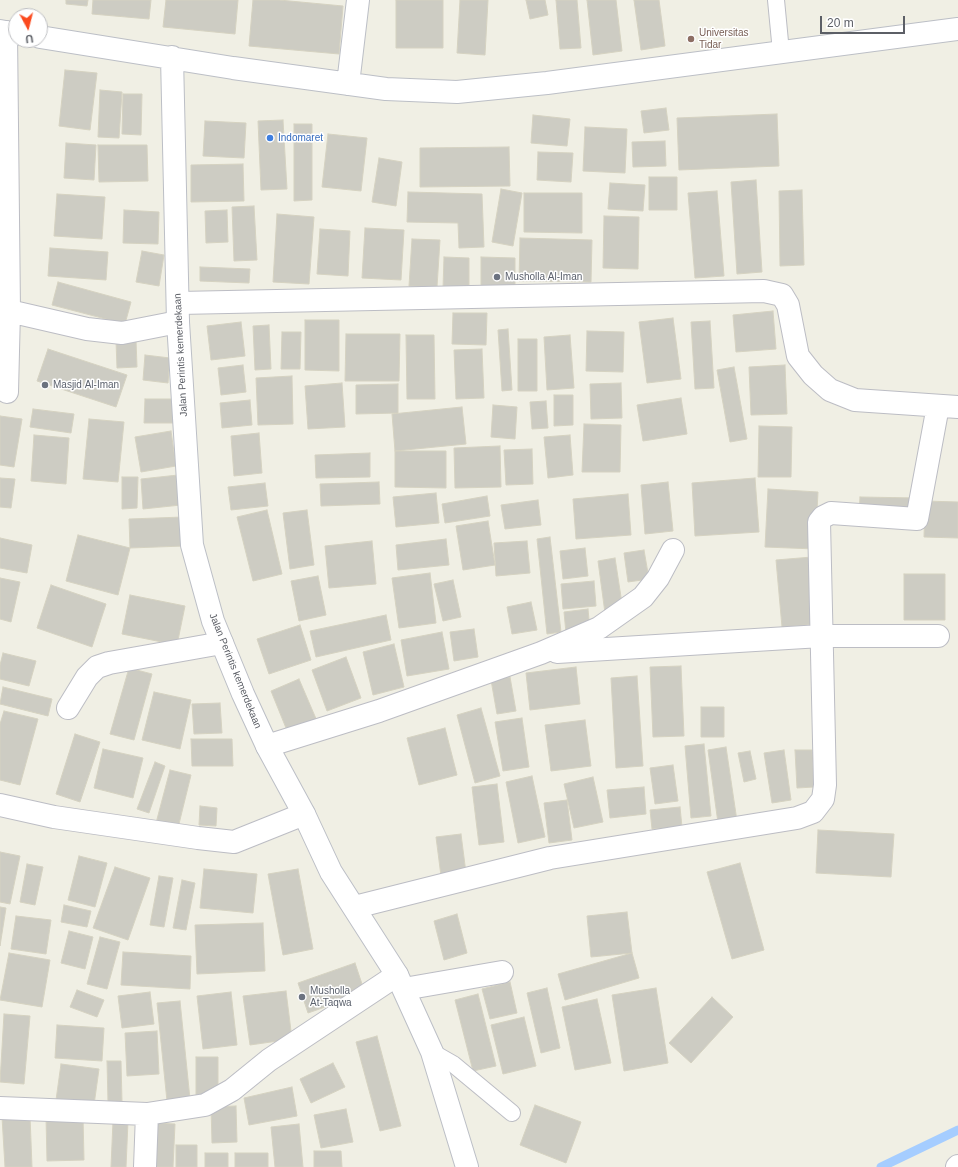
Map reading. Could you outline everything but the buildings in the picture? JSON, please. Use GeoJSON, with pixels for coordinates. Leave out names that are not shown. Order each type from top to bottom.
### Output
{"type":"FeatureCollection","features":[{"type":"Feature","properties":{"kind":"street"},"geometry":{"type":"LineString","coordinates":[[348,84],[358,0]]}},
{"type":"Feature","properties":{"kind":"street"},"geometry":{"type":"LineString","coordinates":[[48,38],[233,68],[386,90],[457,92],[958,30]]}},
{"type":"Feature","properties":{"kind":"street"},"geometry":{"type":"LineString","coordinates":[[7,32],[9,310],[7,392]]}},
{"type":"Feature","properties":{"kind":"street","name":"Jalan Perintis kemerdekaan"},"geometry":{"type":"LineString","coordinates":[[172,57],[178,313],[192,545],[213,621],[243,694],[267,746],[304,814],[331,872],[400,982],[432,1052],[467,1167]]}},
{"type":"Feature","properties":{"kind":"street"},"geometry":{"type":"LineString","coordinates":[[9,310],[87,329],[122,333],[178,313],[764,291],[782,295],[788,305],[798,356],[813,375],[830,390],[855,400],[948,407],[917,519],[831,513],[823,517],[819,522],[820,636],[825,785],[823,798],[813,812],[797,818],[550,858],[354,907]]}},
{"type":"Feature","properties":{"kind":"street"},"geometry":{"type":"LineString","coordinates":[[267,746],[379,711],[541,653],[599,628],[643,597],[658,578],[673,550]]}},
{"type":"Feature","properties":{"kind":"street"},"geometry":{"type":"LineString","coordinates":[[541,653],[820,636],[938,636]]}},
{"type":"Feature","properties":{"kind":"street"},"geometry":{"type":"LineString","coordinates":[[68,708],[87,677],[97,667],[109,663],[222,642]]}},
{"type":"Feature","properties":{"kind":"street"},"geometry":{"type":"LineString","coordinates":[[0,805],[54,817],[234,842],[304,814]]}},
{"type":"Feature","properties":{"kind":"street"},"geometry":{"type":"LineString","coordinates":[[0,1108],[147,1114],[205,1105],[232,1090],[269,1060],[400,982],[502,972]]}},
{"type":"Feature","properties":{"kind":"street"},"geometry":{"type":"LineString","coordinates":[[146,1167],[147,1114]]}},
{"type":"Feature","properties":{"kind":"lane"},"geometry":{"type":"LineString","coordinates":[[776,0],[780,52]]}},
{"type":"Feature","properties":{"kind":"lane"},"geometry":{"type":"LineString","coordinates":[[432,1052],[453,1064],[512,1113]]}},
{"type":"Feature","properties":{"kind":"waterway"},"geometry":{"type":"LineString","coordinates":[[881,1167],[958,1130]]}},
{"type":"Feature","properties":{"kind":"place","name":"Universitas Tidar"},"geometry":{"type":"Point","coordinates":[691,39]}},
{"type":"Feature","properties":{"kind":"place","name":"Indomaret"},"geometry":{"type":"Point","coordinates":[270,138]}},
{"type":"Feature","properties":{"kind":"place","name":"Musholla Al-Iman"},"geometry":{"type":"Point","coordinates":[497,277]}},
{"type":"Feature","properties":{"kind":"place","name":"Masjid Al-Iman"},"geometry":{"type":"Point","coordinates":[45,385]}},
{"type":"Feature","properties":{"kind":"place","name":"Musholla At-Taqwa"},"geometry":{"type":"Point","coordinates":[302,997]}}]}
